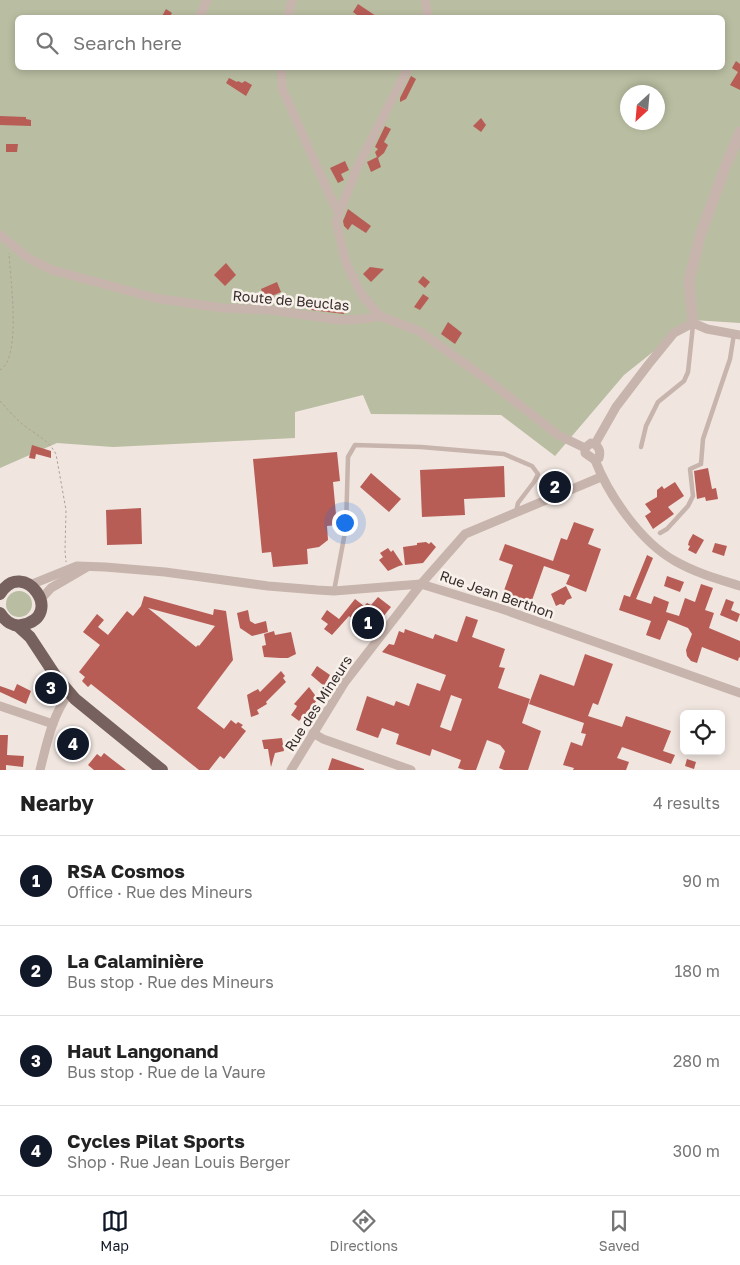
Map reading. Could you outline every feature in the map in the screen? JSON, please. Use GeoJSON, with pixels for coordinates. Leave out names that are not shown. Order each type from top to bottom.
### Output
{"type":"FeatureCollection","features":[{"type":"Feature","properties":{"kind":"main road"},"geometry":{"type":"LineString","coordinates":[[0,577],[12,583],[30,585],[37,590],[41,599],[41,610],[36,618],[31,622],[18,626]]}},
{"type":"Feature","properties":{"kind":"main road"},"geometry":{"type":"LineString","coordinates":[[0,594],[4,588],[12,583]]}},
{"type":"Feature","properties":{"kind":"main road"},"geometry":{"type":"LineString","coordinates":[[0,613],[6,621],[18,626],[30,637],[51,670],[89,712],[162,770]]}},
{"type":"Feature","properties":{"kind":"main road"},"geometry":{"type":"LineString","coordinates":[[36,618],[42,654]]}},
{"type":"Feature","properties":{"kind":"street"},"geometry":{"type":"LineString","coordinates":[[200,15],[207,0]]}},
{"type":"Feature","properties":{"kind":"street"},"geometry":{"type":"LineString","coordinates":[[289,15],[292,0]]}},
{"type":"Feature","properties":{"kind":"street"},"geometry":{"type":"LineString","coordinates":[[425,0],[428,15]]}},
{"type":"Feature","properties":{"kind":"street"},"geometry":{"type":"LineString","coordinates":[[280,70],[282,88],[339,213]]}},
{"type":"Feature","properties":{"kind":"street"},"geometry":{"type":"LineString","coordinates":[[407,70],[357,168],[336,221],[346,263],[362,295],[380,316],[419,331],[489,381],[558,434],[585,448]]}},
{"type":"Feature","properties":{"kind":"street"},"geometry":{"type":"LineString","coordinates":[[693,323],[689,281],[701,233],[740,132]]}},
{"type":"Feature","properties":{"kind":"street","name":"Route de Beuclas"},"geometry":{"type":"LineString","coordinates":[[0,235],[28,258],[52,270],[155,298],[222,308],[271,310],[339,320],[363,320],[380,316]]}},
{"type":"Feature","properties":{"kind":"street"},"geometry":{"type":"LineString","coordinates":[[693,323],[707,329],[737,334]]}},
{"type":"Feature","properties":{"kind":"street"},"geometry":{"type":"LineString","coordinates":[[594,444],[616,407],[674,333],[693,323]]}},
{"type":"Feature","properties":{"kind":"street"},"geometry":{"type":"LineString","coordinates":[[585,448],[587,445],[594,444]]}},
{"type":"Feature","properties":{"kind":"street"},"geometry":{"type":"LineString","coordinates":[[594,444],[600,450],[599,458],[595,460]]}},
{"type":"Feature","properties":{"kind":"street"},"geometry":{"type":"LineString","coordinates":[[585,448],[585,453],[595,460],[601,477],[645,538],[675,561],[706,576],[740,586]]}},
{"type":"Feature","properties":{"kind":"street","name":"Rue des Mineurs"},"geometry":{"type":"LineString","coordinates":[[291,770],[344,682],[421,584],[465,534],[601,477]]}},
{"type":"Feature","properties":{"kind":"street","name":"Rue Jean Berthon"},"geometry":{"type":"LineString","coordinates":[[30,585],[77,566],[165,572],[268,586],[334,591],[421,584],[502,609],[740,693]]}},
{"type":"Feature","properties":{"kind":"street"},"geometry":{"type":"LineString","coordinates":[[41,599],[51,588],[87,567]]}},
{"type":"Feature","properties":{"kind":"street"},"geometry":{"type":"LineString","coordinates":[[40,770],[52,724],[61,703],[69,692]]}},
{"type":"Feature","properties":{"kind":"street"},"geometry":{"type":"LineString","coordinates":[[0,706],[52,724]]}},
{"type":"Feature","properties":{"kind":"street"},"geometry":{"type":"LineString","coordinates":[[313,733],[323,739],[411,770]]}},
{"type":"Feature","properties":{"kind":"lane"},"geometry":{"type":"LineString","coordinates":[[641,447],[646,426],[658,402],[684,381],[688,372],[693,323]]}},
{"type":"Feature","properties":{"kind":"lane"},"geometry":{"type":"LineString","coordinates":[[660,533],[667,529],[688,506],[692,496],[690,469],[701,464],[703,439],[737,334]]}},
{"type":"Feature","properties":{"kind":"lane"},"geometry":{"type":"LineString","coordinates":[[334,591],[346,527],[348,457],[355,445],[421,447],[504,454],[532,466],[538,474],[518,503],[516,512]]}},
{"type":"Feature","properties":{"kind":"path"},"geometry":{"type":"LineString","coordinates":[[0,370],[5,368],[8,363],[13,335],[9,244]]}},
{"type":"Feature","properties":{"kind":"path"},"geometry":{"type":"LineString","coordinates":[[0,401],[22,423],[45,440],[56,454],[66,510],[65,551],[68,570]]}},
{"type":"Feature","properties":{"kind":"green space"},"geometry":{"type":"Polygon","coordinates":[[[0,0],[740,0],[740,323],[693,320],[624,375],[555,456],[501,415],[371,414],[363,395],[295,412],[295,438],[113,447],[57,443],[0,468],[0,0]]]}},
{"type":"Feature","properties":{"kind":"green space"},"geometry":{"type":"Polygon","coordinates":[[[19,591],[28,595],[32,604],[28,613],[19,617],[10,613],[6,604],[10,595],[19,591]]]}},
{"type":"Feature","properties":{"kind":"building"},"geometry":{"type":"Polygon","coordinates":[[[358,4],[374,15],[357,15],[353,12],[358,4]]]}},
{"type":"Feature","properties":{"kind":"building"},"geometry":{"type":"Polygon","coordinates":[[[166,9],[172,13],[171,15],[163,15],[166,9]]]}},
{"type":"Feature","properties":{"kind":"building"},"geometry":{"type":"Polygon","coordinates":[[[736,61],[740,64],[740,90],[730,85],[738,72],[732,68],[736,61]]]}},
{"type":"Feature","properties":{"kind":"building"},"geometry":{"type":"Polygon","coordinates":[[[411,76],[416,79],[406,99],[400,102],[400,98],[411,76]]]}},
{"type":"Feature","properties":{"kind":"building"},"geometry":{"type":"Polygon","coordinates":[[[229,78],[242,83],[245,81],[252,85],[246,96],[226,83],[229,78]]]}},
{"type":"Feature","properties":{"kind":"building"},"geometry":{"type":"Polygon","coordinates":[[[0,116],[26,117],[26,119],[31,120],[31,126],[0,125],[0,116]]]}},
{"type":"Feature","properties":{"kind":"building"},"geometry":{"type":"Polygon","coordinates":[[[481,118],[486,125],[481,132],[473,126],[481,118]]]}},
{"type":"Feature","properties":{"kind":"building"},"geometry":{"type":"Polygon","coordinates":[[[385,126],[391,129],[384,142],[388,145],[384,153],[378,158],[381,167],[371,172],[367,162],[377,157],[375,152],[378,149],[375,147],[385,126]]]}},
{"type":"Feature","properties":{"kind":"building"},"geometry":{"type":"Polygon","coordinates":[[[6,144],[18,144],[17,152],[6,152],[6,144]]]}},
{"type":"Feature","properties":{"kind":"building"},"geometry":{"type":"Polygon","coordinates":[[[345,161],[349,170],[341,174],[344,180],[338,183],[330,168],[345,161]]]}},
{"type":"Feature","properties":{"kind":"building"},"geometry":{"type":"Polygon","coordinates":[[[348,209],[371,226],[366,233],[352,224],[348,230],[344,226],[343,221],[348,209]]]}},
{"type":"Feature","properties":{"kind":"building"},"geometry":{"type":"Polygon","coordinates":[[[226,263],[236,275],[225,286],[214,275],[226,263]]]}},
{"type":"Feature","properties":{"kind":"building"},"geometry":{"type":"Polygon","coordinates":[[[370,267],[384,269],[371,282],[363,274],[370,267]]]}},
{"type":"Feature","properties":{"kind":"building"},"geometry":{"type":"Polygon","coordinates":[[[423,276],[430,282],[425,288],[418,282],[423,276]]]}},
{"type":"Feature","properties":{"kind":"building"},"geometry":{"type":"Polygon","coordinates":[[[277,282],[281,292],[265,299],[261,289],[277,282]]]}},
{"type":"Feature","properties":{"kind":"building"},"geometry":{"type":"Polygon","coordinates":[[[423,294],[429,298],[420,310],[414,307],[423,294]]]}},
{"type":"Feature","properties":{"kind":"building"},"geometry":{"type":"Polygon","coordinates":[[[315,303],[345,307],[344,314],[311,310],[311,304],[315,305],[315,303]]]}},
{"type":"Feature","properties":{"kind":"building"},"geometry":{"type":"Polygon","coordinates":[[[448,322],[462,333],[455,344],[441,334],[448,322]]]}},
{"type":"Feature","properties":{"kind":"building"},"geometry":{"type":"Polygon","coordinates":[[[32,445],[51,451],[51,458],[36,454],[35,459],[29,458],[32,445]]]}},
{"type":"Feature","properties":{"kind":"building"},"geometry":{"type":"Polygon","coordinates":[[[337,452],[340,481],[333,482],[337,525],[327,526],[328,540],[319,547],[307,549],[308,564],[273,567],[271,552],[262,553],[253,459],[337,452]]]}},
{"type":"Feature","properties":{"kind":"building"},"geometry":{"type":"Polygon","coordinates":[[[504,466],[505,497],[464,499],[465,515],[422,517],[420,470],[504,466]]]}},
{"type":"Feature","properties":{"kind":"building"},"geometry":{"type":"Polygon","coordinates":[[[708,468],[712,489],[716,488],[718,499],[706,501],[705,497],[697,499],[694,471],[708,468]]]}},
{"type":"Feature","properties":{"kind":"building"},"geometry":{"type":"Polygon","coordinates":[[[371,473],[401,499],[389,512],[360,487],[371,473]]]}},
{"type":"Feature","properties":{"kind":"building"},"geometry":{"type":"Polygon","coordinates":[[[675,482],[684,496],[668,507],[674,514],[653,529],[645,516],[651,512],[645,504],[657,497],[657,490],[662,486],[664,489],[675,482]]]}},
{"type":"Feature","properties":{"kind":"building"},"geometry":{"type":"Polygon","coordinates":[[[141,508],[142,544],[107,545],[106,510],[141,508]]]}},
{"type":"Feature","properties":{"kind":"building"},"geometry":{"type":"Polygon","coordinates":[[[574,522],[594,529],[588,544],[601,549],[586,592],[566,584],[570,575],[544,566],[530,606],[502,596],[513,565],[499,560],[505,544],[553,561],[561,538],[567,540],[574,522]]]}},
{"type":"Feature","properties":{"kind":"building"},"geometry":{"type":"Polygon","coordinates":[[[693,534],[704,540],[696,554],[688,550],[690,546],[688,545],[689,541],[693,534]]]}},
{"type":"Feature","properties":{"kind":"building"},"geometry":{"type":"Polygon","coordinates":[[[426,542],[429,544],[431,542],[436,547],[423,563],[405,565],[403,547],[426,542]]]}},
{"type":"Feature","properties":{"kind":"building"},"geometry":{"type":"Polygon","coordinates":[[[715,543],[727,546],[724,556],[712,552],[715,543]]]}},
{"type":"Feature","properties":{"kind":"building"},"geometry":{"type":"Polygon","coordinates":[[[388,548],[391,552],[393,550],[403,565],[388,571],[379,560],[383,557],[380,553],[388,548]]]}},
{"type":"Feature","properties":{"kind":"building"},"geometry":{"type":"Polygon","coordinates":[[[647,555],[653,558],[636,599],[651,604],[654,596],[669,602],[666,612],[679,616],[685,598],[695,602],[701,584],[713,588],[705,610],[714,613],[709,628],[740,641],[740,658],[738,661],[702,647],[697,663],[691,661],[687,656],[686,650],[692,634],[688,628],[668,620],[660,640],[646,635],[651,621],[619,610],[624,595],[630,597],[647,555]]]}},
{"type":"Feature","properties":{"kind":"building"},"geometry":{"type":"Polygon","coordinates":[[[667,576],[684,582],[680,592],[664,586],[667,576]]]}},
{"type":"Feature","properties":{"kind":"building"},"geometry":{"type":"Polygon","coordinates":[[[566,586],[572,598],[567,600],[564,605],[556,606],[551,594],[566,586]]]}},
{"type":"Feature","properties":{"kind":"building"},"geometry":{"type":"Polygon","coordinates":[[[144,596],[213,615],[214,609],[226,611],[233,660],[197,708],[224,729],[231,720],[236,724],[238,722],[243,725],[241,727],[246,731],[224,759],[220,756],[209,770],[199,770],[91,684],[88,687],[82,681],[85,677],[79,672],[100,645],[83,632],[97,614],[104,620],[98,627],[108,635],[127,611],[133,616],[141,606],[144,596]],[[148,608],[196,647],[199,646],[215,626],[148,608]]]}},
{"type":"Feature","properties":{"kind":"building"},"geometry":{"type":"Polygon","coordinates":[[[378,597],[391,607],[370,633],[349,616],[332,635],[324,629],[328,624],[321,619],[327,610],[339,619],[355,599],[364,606],[367,603],[371,605],[378,597]]]}},
{"type":"Feature","properties":{"kind":"building"},"geometry":{"type":"Polygon","coordinates":[[[726,599],[734,602],[731,610],[740,614],[737,622],[720,615],[726,599]]]}},
{"type":"Feature","properties":{"kind":"building"},"geometry":{"type":"Polygon","coordinates":[[[248,610],[250,621],[255,624],[266,621],[268,632],[252,636],[240,628],[237,613],[248,610]]]}},
{"type":"Feature","properties":{"kind":"building"},"geometry":{"type":"Polygon","coordinates":[[[466,616],[478,620],[472,637],[505,649],[499,667],[505,668],[498,688],[530,699],[522,723],[541,731],[528,770],[504,770],[499,768],[505,751],[500,745],[487,740],[476,770],[465,770],[458,768],[461,760],[432,749],[430,756],[396,744],[399,734],[382,728],[378,738],[356,730],[367,696],[394,706],[396,701],[409,706],[417,683],[440,691],[446,675],[382,652],[389,644],[394,645],[399,631],[404,633],[405,629],[433,639],[435,634],[457,642],[466,616]],[[451,695],[440,727],[451,731],[462,699],[451,695]]]}},
{"type":"Feature","properties":{"kind":"building"},"geometry":{"type":"Polygon","coordinates":[[[274,631],[275,635],[291,632],[296,654],[288,658],[264,657],[262,646],[266,645],[264,634],[274,631]]]}},
{"type":"Feature","properties":{"kind":"building"},"geometry":{"type":"Polygon","coordinates":[[[585,654],[613,664],[598,705],[593,703],[588,716],[622,727],[626,716],[671,731],[663,751],[675,755],[671,764],[622,747],[617,758],[629,762],[626,770],[573,770],[574,768],[563,765],[571,742],[582,746],[586,734],[581,733],[584,723],[529,704],[540,674],[574,686],[585,654]]]}},
{"type":"Feature","properties":{"kind":"building"},"geometry":{"type":"Polygon","coordinates":[[[317,666],[330,675],[324,686],[311,675],[317,666]]]}},
{"type":"Feature","properties":{"kind":"building"},"geometry":{"type":"Polygon","coordinates":[[[281,671],[285,676],[283,678],[286,682],[266,702],[267,704],[257,710],[259,714],[251,717],[247,695],[258,689],[260,692],[281,671]]]}},
{"type":"Feature","properties":{"kind":"building"},"geometry":{"type":"Polygon","coordinates":[[[17,684],[31,691],[26,704],[0,692],[0,686],[14,691],[17,684]]]}},
{"type":"Feature","properties":{"kind":"building"},"geometry":{"type":"Polygon","coordinates":[[[309,687],[318,699],[299,721],[291,715],[297,706],[294,704],[309,687]]]}},
{"type":"Feature","properties":{"kind":"building"},"geometry":{"type":"Polygon","coordinates":[[[72,728],[88,741],[74,760],[58,747],[72,728]]]}},
{"type":"Feature","properties":{"kind":"building"},"geometry":{"type":"Polygon","coordinates":[[[0,735],[8,735],[7,755],[24,756],[23,767],[6,765],[6,770],[0,770],[0,735]]]}},
{"type":"Feature","properties":{"kind":"building"},"geometry":{"type":"Polygon","coordinates":[[[282,738],[284,751],[275,753],[271,767],[268,749],[264,749],[262,740],[282,738]]]}},
{"type":"Feature","properties":{"kind":"building"},"geometry":{"type":"Polygon","coordinates":[[[104,753],[126,770],[94,770],[88,765],[97,754],[101,757],[104,753]]]}},
{"type":"Feature","properties":{"kind":"building"},"geometry":{"type":"Polygon","coordinates":[[[332,758],[364,769],[364,770],[328,770],[332,758]]]}},
{"type":"Feature","properties":{"kind":"building"},"geometry":{"type":"Polygon","coordinates":[[[687,759],[696,762],[694,769],[685,766],[687,759]]]}},
{"type":"Feature","properties":{"kind":"place","name":"La Calaminière"},"geometry":{"type":"Point","coordinates":[555,487]}},
{"type":"Feature","properties":{"kind":"place","name":"RSA Cosmos"},"geometry":{"type":"Point","coordinates":[368,623]}},
{"type":"Feature","properties":{"kind":"place","name":"Haut Langonand"},"geometry":{"type":"Point","coordinates":[51,688]}},
{"type":"Feature","properties":{"kind":"place","name":"Cycles Pilat Sports"},"geometry":{"type":"Point","coordinates":[73,744]}}]}
